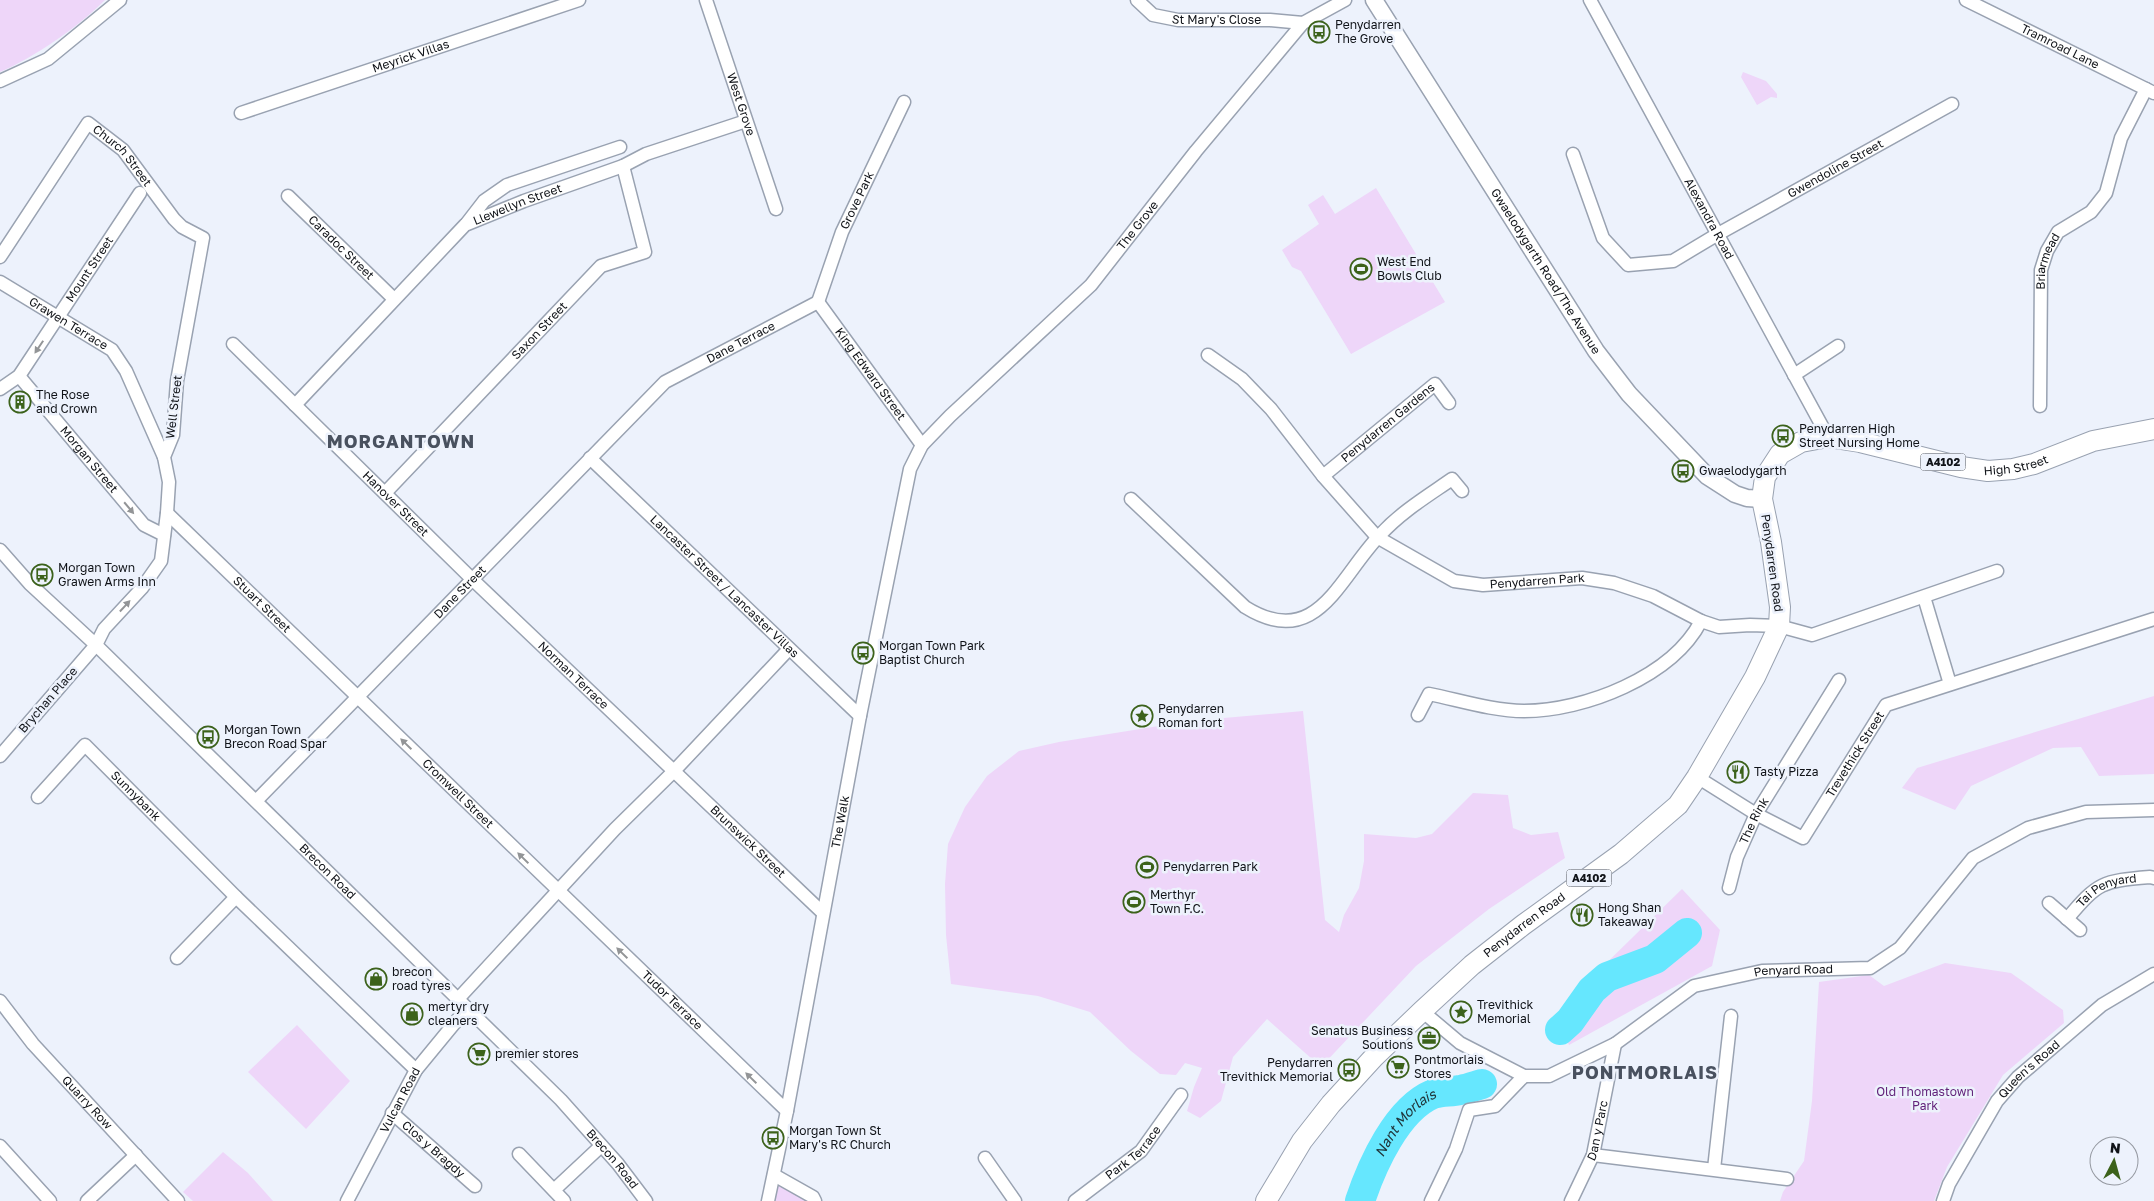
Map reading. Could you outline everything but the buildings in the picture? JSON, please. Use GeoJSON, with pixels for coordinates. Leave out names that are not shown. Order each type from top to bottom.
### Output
{"type":"FeatureCollection","features":[{"type":"Feature","properties":{"kind":"main road","name":"High Street"},"geometry":{"type":"LineString","coordinates":[[1762,499],[1765,477],[1780,454],[1801,442],[1828,437],[1860,442],[1961,467],[1988,471],[2013,469],[2034,464],[2093,441],[2154,428]]}},
{"type":"Feature","properties":{"kind":"main road","name":"Penydarren Road"},"geometry":{"type":"LineString","coordinates":[[1266,1201],[1302,1141],[1331,1104],[1374,1057],[1472,966],[1523,925],[1659,824],[1678,805],[1697,777],[1756,677],[1779,626],[1780,607],[1771,542],[1762,499]]}},
{"type":"Feature","properties":{"kind":"street"},"geometry":{"type":"LineString","coordinates":[[0,81],[48,59],[120,0]]}},
{"type":"Feature","properties":{"kind":"street","name":"Meyrick Villas"},"geometry":{"type":"LineString","coordinates":[[241,113],[579,0]]}},
{"type":"Feature","properties":{"kind":"street","name":"West Grove"},"geometry":{"type":"LineString","coordinates":[[706,0],[776,209]]}},
{"type":"Feature","properties":{"kind":"street","name":"St Mary's Close"},"geometry":{"type":"LineString","coordinates":[[1137,0],[1153,15],[1178,20],[1270,20],[1303,23]]}},
{"type":"Feature","properties":{"kind":"street","name":"The Grove"},"geometry":{"type":"LineString","coordinates":[[922,445],[950,416],[1091,285],[1196,151],[1303,23],[1345,0]]}},
{"type":"Feature","properties":{"kind":"street","name":"Gwaelodygarth Road/The Avenue"},"geometry":{"type":"LineString","coordinates":[[1374,0],[1585,334],[1629,394],[1707,476],[1735,494],[1747,498],[1762,499]]}},
{"type":"Feature","properties":{"kind":"street","name":"Alexandra Road"},"geometry":{"type":"LineString","coordinates":[[1590,0],[1828,437]]}},
{"type":"Feature","properties":{"kind":"street","name":"Tramroad Lane"},"geometry":{"type":"LineString","coordinates":[[1966,0],[2150,91]]}},
{"type":"Feature","properties":{"kind":"street","name":"Briarmead"},"geometry":{"type":"LineString","coordinates":[[2040,406],[2041,270],[2058,232],[2091,212],[2106,193],[2121,138],[2150,91]]}},
{"type":"Feature","properties":{"kind":"street","name":"Grove Park"},"geometry":{"type":"LineString","coordinates":[[818,302],[842,232],[904,102]]}},
{"type":"Feature","properties":{"kind":"street","name":"Gwendoline Street"},"geometry":{"type":"LineString","coordinates":[[1573,154],[1603,238],[1628,265],[1673,261],[1952,104]]}},
{"type":"Feature","properties":{"kind":"street","name":"Llewellyn Street"},"geometry":{"type":"LineString","coordinates":[[295,405],[465,225],[524,201],[623,166],[646,154],[746,120]]}},
{"type":"Feature","properties":{"kind":"street","name":"Church Street"},"geometry":{"type":"LineString","coordinates":[[0,257],[88,123],[123,150],[174,219],[182,227],[202,238]]}},
{"type":"Feature","properties":{"kind":"street"},"geometry":{"type":"LineString","coordinates":[[465,225],[484,202],[507,185],[620,148]]}},
{"type":"Feature","properties":{"kind":"street","name":"Saxon Street"},"geometry":{"type":"LineString","coordinates":[[385,493],[601,266],[645,252],[623,166]]}},
{"type":"Feature","properties":{"kind":"street","name":"Mount Street"},"geometry":{"type":"LineString","coordinates":[[0,389],[19,376],[140,193]]}},
{"type":"Feature","properties":{"kind":"street","name":"Caradoc Street"},"geometry":{"type":"LineString","coordinates":[[288,196],[394,299]]}},
{"type":"Feature","properties":{"kind":"street","name":"Well Street"},"geometry":{"type":"LineString","coordinates":[[96,645],[104,629],[142,588],[161,561],[169,482],[164,457],[173,435],[177,381],[202,238]]}},
{"type":"Feature","properties":{"kind":"street","name":"Grawen Terrace"},"geometry":{"type":"LineString","coordinates":[[0,282],[112,350],[126,371],[164,457]]}},
{"type":"Feature","properties":{"kind":"street","name":"King Edward Street"},"geometry":{"type":"LineString","coordinates":[[818,302],[922,445]]}},
{"type":"Feature","properties":{"kind":"street","name":"Dane Terrace"},"geometry":{"type":"LineString","coordinates":[[664,382],[818,302]]}},
{"type":"Feature","properties":{"kind":"street","name":"Hanover Street"},"geometry":{"type":"LineString","coordinates":[[232,344],[472,579]]}},
{"type":"Feature","properties":{"kind":"street"},"geometry":{"type":"LineString","coordinates":[[1794,375],[1838,346]]}},
{"type":"Feature","properties":{"kind":"street","name":"Penydarren Park"},"geometry":{"type":"LineString","coordinates":[[1208,355],[1242,379],[1271,409],[1324,476],[1377,537],[1454,581],[1483,585],[1582,578],[1614,583],[1653,596],[1701,621],[1719,627],[1779,626],[1812,635],[1924,598],[1997,571]]}},
{"type":"Feature","properties":{"kind":"street","name":"Morgan Street"},"geometry":{"type":"LineString","coordinates":[[19,376],[144,525],[164,535]]}},
{"type":"Feature","properties":{"kind":"street","name":"Dane Street"},"geometry":{"type":"LineString","coordinates":[[256,801],[664,382]]}},
{"type":"Feature","properties":{"kind":"street","name":"Penydarren Gardens"},"geometry":{"type":"LineString","coordinates":[[1324,476],[1435,384],[1449,403]]}},
{"type":"Feature","properties":{"kind":"street","name":"The Walk"},"geometry":{"type":"LineString","coordinates":[[768,1201],[787,1111],[860,716],[910,469],[922,445]]}},
{"type":"Feature","properties":{"kind":"street","name":"Lancaster Street / Lancaster Villas"},"geometry":{"type":"LineString","coordinates":[[590,458],[860,716]]}},
{"type":"Feature","properties":{"kind":"street"},"geometry":{"type":"LineString","coordinates":[[1131,499],[1245,608],[1260,617],[1280,622],[1298,621],[1315,612],[1330,599],[1377,537],[1400,514],[1452,479],[1462,491]]}},
{"type":"Feature","properties":{"kind":"street","name":"Stuart Street"},"geometry":{"type":"LineString","coordinates":[[167,513],[358,696]]}},
{"type":"Feature","properties":{"kind":"street","name":"Brecon Road"},"geometry":{"type":"LineString","coordinates":[[0,550],[30,584],[96,645],[561,1100],[646,1201]]}},
{"type":"Feature","properties":{"kind":"street","name":"Norman Terrace"},"geometry":{"type":"LineString","coordinates":[[472,579],[674,771]]}},
{"type":"Feature","properties":{"kind":"street"},"geometry":{"type":"LineString","coordinates":[[1924,598],[1950,684]]}},
{"type":"Feature","properties":{"kind":"street","name":"Trevethick Street"},"geometry":{"type":"LineString","coordinates":[[1697,777],[1756,814],[1803,838],[1886,705],[2154,619]]}},
{"type":"Feature","properties":{"kind":"street"},"geometry":{"type":"LineString","coordinates":[[1418,715],[1429,694],[1498,709],[1523,711],[1561,708],[1602,696],[1641,679],[1694,634],[1701,621]]}},
{"type":"Feature","properties":{"kind":"street","name":"Brychan Place"},"geometry":{"type":"LineString","coordinates":[[0,756],[96,645]]}},
{"type":"Feature","properties":{"kind":"street"},"geometry":{"type":"LineString","coordinates":[[458,999],[615,829],[674,771],[789,649]]}},
{"type":"Feature","properties":{"kind":"street","name":"The Rink"},"geometry":{"type":"LineString","coordinates":[[1729,888],[1737,857],[1756,814],[1838,680]]}},
{"type":"Feature","properties":{"kind":"street","name":"Cromwell Street"},"geometry":{"type":"LineString","coordinates":[[358,696],[558,892]]}},
{"type":"Feature","properties":{"kind":"street","name":"Sunnybank"},"geometry":{"type":"LineString","coordinates":[[38,798],[84,745],[236,897],[416,1070]]}},
{"type":"Feature","properties":{"kind":"street","name":"Brunswick Street"},"geometry":{"type":"LineString","coordinates":[[674,771],[823,913]]}},
{"type":"Feature","properties":{"kind":"street","name":"Penyard Road"},"geometry":{"type":"LineString","coordinates":[[1422,1011],[1460,1043],[1524,1076],[1549,1076],[1615,1044],[1694,986],[1762,971],[1870,968],[1900,948],[1973,858],[2028,828],[2086,812],[2154,810]]}},
{"type":"Feature","properties":{"kind":"street","name":"Tai Penyard"},"geometry":{"type":"LineString","coordinates":[[2067,919],[2088,894],[2100,885],[2121,879],[2154,878]]}},
{"type":"Feature","properties":{"kind":"street","name":"Tudor Terrace"},"geometry":{"type":"LineString","coordinates":[[558,892],[787,1111]]}},
{"type":"Feature","properties":{"kind":"street"},"geometry":{"type":"LineString","coordinates":[[177,958],[236,897]]}},
{"type":"Feature","properties":{"kind":"street","name":"Tai Penyard"},"geometry":{"type":"LineString","coordinates":[[2049,904],[2080,930]]}},
{"type":"Feature","properties":{"kind":"street","name":"Queen's Road"},"geometry":{"type":"LineString","coordinates":[[1943,1201],[1949,1184],[1997,1101],[2018,1077],[2102,1005],[2154,974]]}},
{"type":"Feature","properties":{"kind":"street","name":"Quarry Row"},"geometry":{"type":"LineString","coordinates":[[0,1001],[33,1044],[178,1201]]}},
{"type":"Feature","properties":{"kind":"street","name":"Vulcan Road"},"geometry":{"type":"LineString","coordinates":[[347,1201],[416,1070],[467,1008]]}},
{"type":"Feature","properties":{"kind":"street"},"geometry":{"type":"LineString","coordinates":[[1714,1169],[1731,1016]]}},
{"type":"Feature","properties":{"kind":"street","name":"Dan y Parc"},"geometry":{"type":"LineString","coordinates":[[1615,1044],[1593,1155],[1787,1178]]}},
{"type":"Feature","properties":{"kind":"street"},"geometry":{"type":"LineString","coordinates":[[1431,1201],[1456,1149],[1469,1110],[1495,1106],[1524,1076]]}},
{"type":"Feature","properties":{"kind":"street","name":"Park Terrace"},"geometry":{"type":"LineString","coordinates":[[1075,1201],[1141,1151],[1182,1095]]}},
{"type":"Feature","properties":{"kind":"street","name":"Clos y Bragdy"},"geometry":{"type":"LineString","coordinates":[[392,1113],[474,1186]]}},
{"type":"Feature","properties":{"kind":"street"},"geometry":{"type":"LineString","coordinates":[[0,1146],[50,1201]]}},
{"type":"Feature","properties":{"kind":"street"},"geometry":{"type":"LineString","coordinates":[[554,1190],[601,1146]]}},
{"type":"Feature","properties":{"kind":"street"},"geometry":{"type":"LineString","coordinates":[[519,1154],[564,1201]]}},
{"type":"Feature","properties":{"kind":"street"},"geometry":{"type":"LineString","coordinates":[[87,1201],[136,1155]]}},
{"type":"Feature","properties":{"kind":"street"},"geometry":{"type":"LineString","coordinates":[[1570,1201],[1593,1155]]}},
{"type":"Feature","properties":{"kind":"street"},"geometry":{"type":"LineString","coordinates":[[985,1158],[1015,1201]]}},
{"type":"Feature","properties":{"kind":"street"},"geometry":{"type":"LineString","coordinates":[[774,1175],[813,1197],[815,1201]]}},
{"type":"Feature","properties":{"kind":"green space"},"geometry":{"type":"Polygon","coordinates":[[[0,0],[105,0],[56,41],[0,72],[0,0]]]}},
{"type":"Feature","properties":{"kind":"green space"},"geometry":{"type":"Polygon","coordinates":[[[1743,72],[1766,81],[1777,94],[1777,98],[1771,97],[1757,105],[1741,77],[1743,72]]]}},
{"type":"Feature","properties":{"kind":"green space","name":"West End Bowls Club"},"geometry":{"type":"Polygon","coordinates":[[[1376,188],[1445,302],[1351,354],[1301,271],[1292,267],[1282,250],[1319,224],[1308,205],[1323,195],[1335,214],[1376,188]]]}},
{"type":"Feature","properties":{"kind":"green space"},"geometry":{"type":"Polygon","coordinates":[[[2154,696],[2154,774],[2099,776],[2081,747],[2053,748],[1971,786],[1955,810],[1902,788],[1917,768],[2154,696]]]}},
{"type":"Feature","properties":{"kind":"green space","name":"Merthyr Town F.C."},"geometry":{"type":"Polygon","coordinates":[[[1303,711],[1325,920],[1339,932],[1344,915],[1359,888],[1364,861],[1364,834],[1416,838],[1432,834],[1473,793],[1508,795],[1513,828],[1531,835],[1558,832],[1565,858],[1489,909],[1416,966],[1321,1067],[1267,1019],[1233,1057],[1221,1101],[1200,1118],[1187,1111],[1202,1068],[1185,1063],[1176,1075],[1160,1074],[1131,1051],[1090,1012],[1038,996],[951,984],[946,935],[945,884],[948,844],[965,807],[987,776],[1019,751],[1059,742],[1190,721],[1303,711]]]}},
{"type":"Feature","properties":{"kind":"green space"},"geometry":{"type":"Polygon","coordinates":[[[1682,889],[1720,930],[1712,966],[1569,1045],[1562,1028],[1582,987],[1682,889]]]}},
{"type":"Feature","properties":{"kind":"green space","name":"Old Thomastown Park"},"geometry":{"type":"Polygon","coordinates":[[[1945,963],[2011,973],[2063,1010],[2064,1023],[2003,1075],[1947,1167],[1934,1201],[1780,1201],[1783,1192],[1804,1161],[1812,1101],[1819,982],[1869,975],[1884,986],[1945,963]]]}},
{"type":"Feature","properties":{"kind":"green space"},"geometry":{"type":"Polygon","coordinates":[[[297,1025],[350,1081],[306,1129],[248,1072],[297,1025]]]}},
{"type":"Feature","properties":{"kind":"green space"},"geometry":{"type":"Polygon","coordinates":[[[223,1152],[248,1173],[273,1201],[193,1201],[183,1192],[223,1152]]]}},
{"type":"Feature","properties":{"kind":"green space"},"geometry":{"type":"Polygon","coordinates":[[[777,1184],[810,1201],[773,1201],[777,1184]]]}},
{"type":"Feature","properties":{"kind":"waterway","name":"Nant Morlais"},"geometry":{"type":"LineString","coordinates":[[1560,1030],[1570,1021],[1592,990],[1607,977],[1655,959],[1687,933]]}},
{"type":"Feature","properties":{"kind":"waterway","name":"Nant Morlais"},"geometry":{"type":"LineString","coordinates":[[1360,1201],[1371,1171],[1387,1140],[1408,1112],[1420,1101],[1433,1094],[1463,1090],[1482,1084]]}},
{"type":"Feature","properties":{"kind":"place","name":"Penydarren The Grove"},"geometry":{"type":"Point","coordinates":[1319,32]}},
{"type":"Feature","properties":{"kind":"place","name":"West End Bowls Club"},"geometry":{"type":"Point","coordinates":[1361,269]}},
{"type":"Feature","properties":{"kind":"place","name":"The Rose and Crown"},"geometry":{"type":"Point","coordinates":[20,402]}},
{"type":"Feature","properties":{"kind":"place","name":"Penydarren High Street Nursing Home"},"geometry":{"type":"Point","coordinates":[1783,436]}},
{"type":"Feature","properties":{"kind":"place","name":"Gwaelodygarth"},"geometry":{"type":"Point","coordinates":[1683,471]}},
{"type":"Feature","properties":{"kind":"place","name":"Morgan Town Grawen Arms Inn"},"geometry":{"type":"Point","coordinates":[42,575]}},
{"type":"Feature","properties":{"kind":"place","name":"Morgan Town Park Baptist Church"},"geometry":{"type":"Point","coordinates":[863,653]}},
{"type":"Feature","properties":{"kind":"place","name":"Penydarren Roman fort"},"geometry":{"type":"Point","coordinates":[1142,716]}},
{"type":"Feature","properties":{"kind":"place","name":"Morgan Town Brecon Road Spar"},"geometry":{"type":"Point","coordinates":[208,737]}},
{"type":"Feature","properties":{"kind":"place","name":"Tasty Pizza"},"geometry":{"type":"Point","coordinates":[1738,772]}},
{"type":"Feature","properties":{"kind":"place","name":"Penydarren Park"},"geometry":{"type":"Point","coordinates":[1147,867]}},
{"type":"Feature","properties":{"kind":"place","name":"Merthyr Town F.C."},"geometry":{"type":"Point","coordinates":[1134,902]}},
{"type":"Feature","properties":{"kind":"place","name":"Hong Shan Takeaway"},"geometry":{"type":"Point","coordinates":[1582,915]}},
{"type":"Feature","properties":{"kind":"place","name":"brecon road tyres"},"geometry":{"type":"Point","coordinates":[376,979]}},
{"type":"Feature","properties":{"kind":"place","name":"Trevithick Memorial"},"geometry":{"type":"Point","coordinates":[1461,1012]}},
{"type":"Feature","properties":{"kind":"place","name":"mertyr dry cleaners"},"geometry":{"type":"Point","coordinates":[412,1014]}},
{"type":"Feature","properties":{"kind":"place","name":"Senatus Business Soutions"},"geometry":{"type":"Point","coordinates":[1429,1038]}},
{"type":"Feature","properties":{"kind":"place","name":"premier stores"},"geometry":{"type":"Point","coordinates":[479,1054]}},
{"type":"Feature","properties":{"kind":"place","name":"Pontmorlais Stores"},"geometry":{"type":"Point","coordinates":[1398,1067]}},
{"type":"Feature","properties":{"kind":"place","name":"Penydarren Trevithick Memorial"},"geometry":{"type":"Point","coordinates":[1349,1070]}},
{"type":"Feature","properties":{"kind":"place","name":"Morgan Town St Mary's RC Church"},"geometry":{"type":"Point","coordinates":[773,1138]}},
{"type":"Feature","properties":{"kind":"district","name":"MORGANTOWN"},"geometry":{"type":"Point","coordinates":[401,442]}},
{"type":"Feature","properties":{"kind":"district","name":"PONTMORLAIS"},"geometry":{"type":"Point","coordinates":[1645,1073]}}]}
